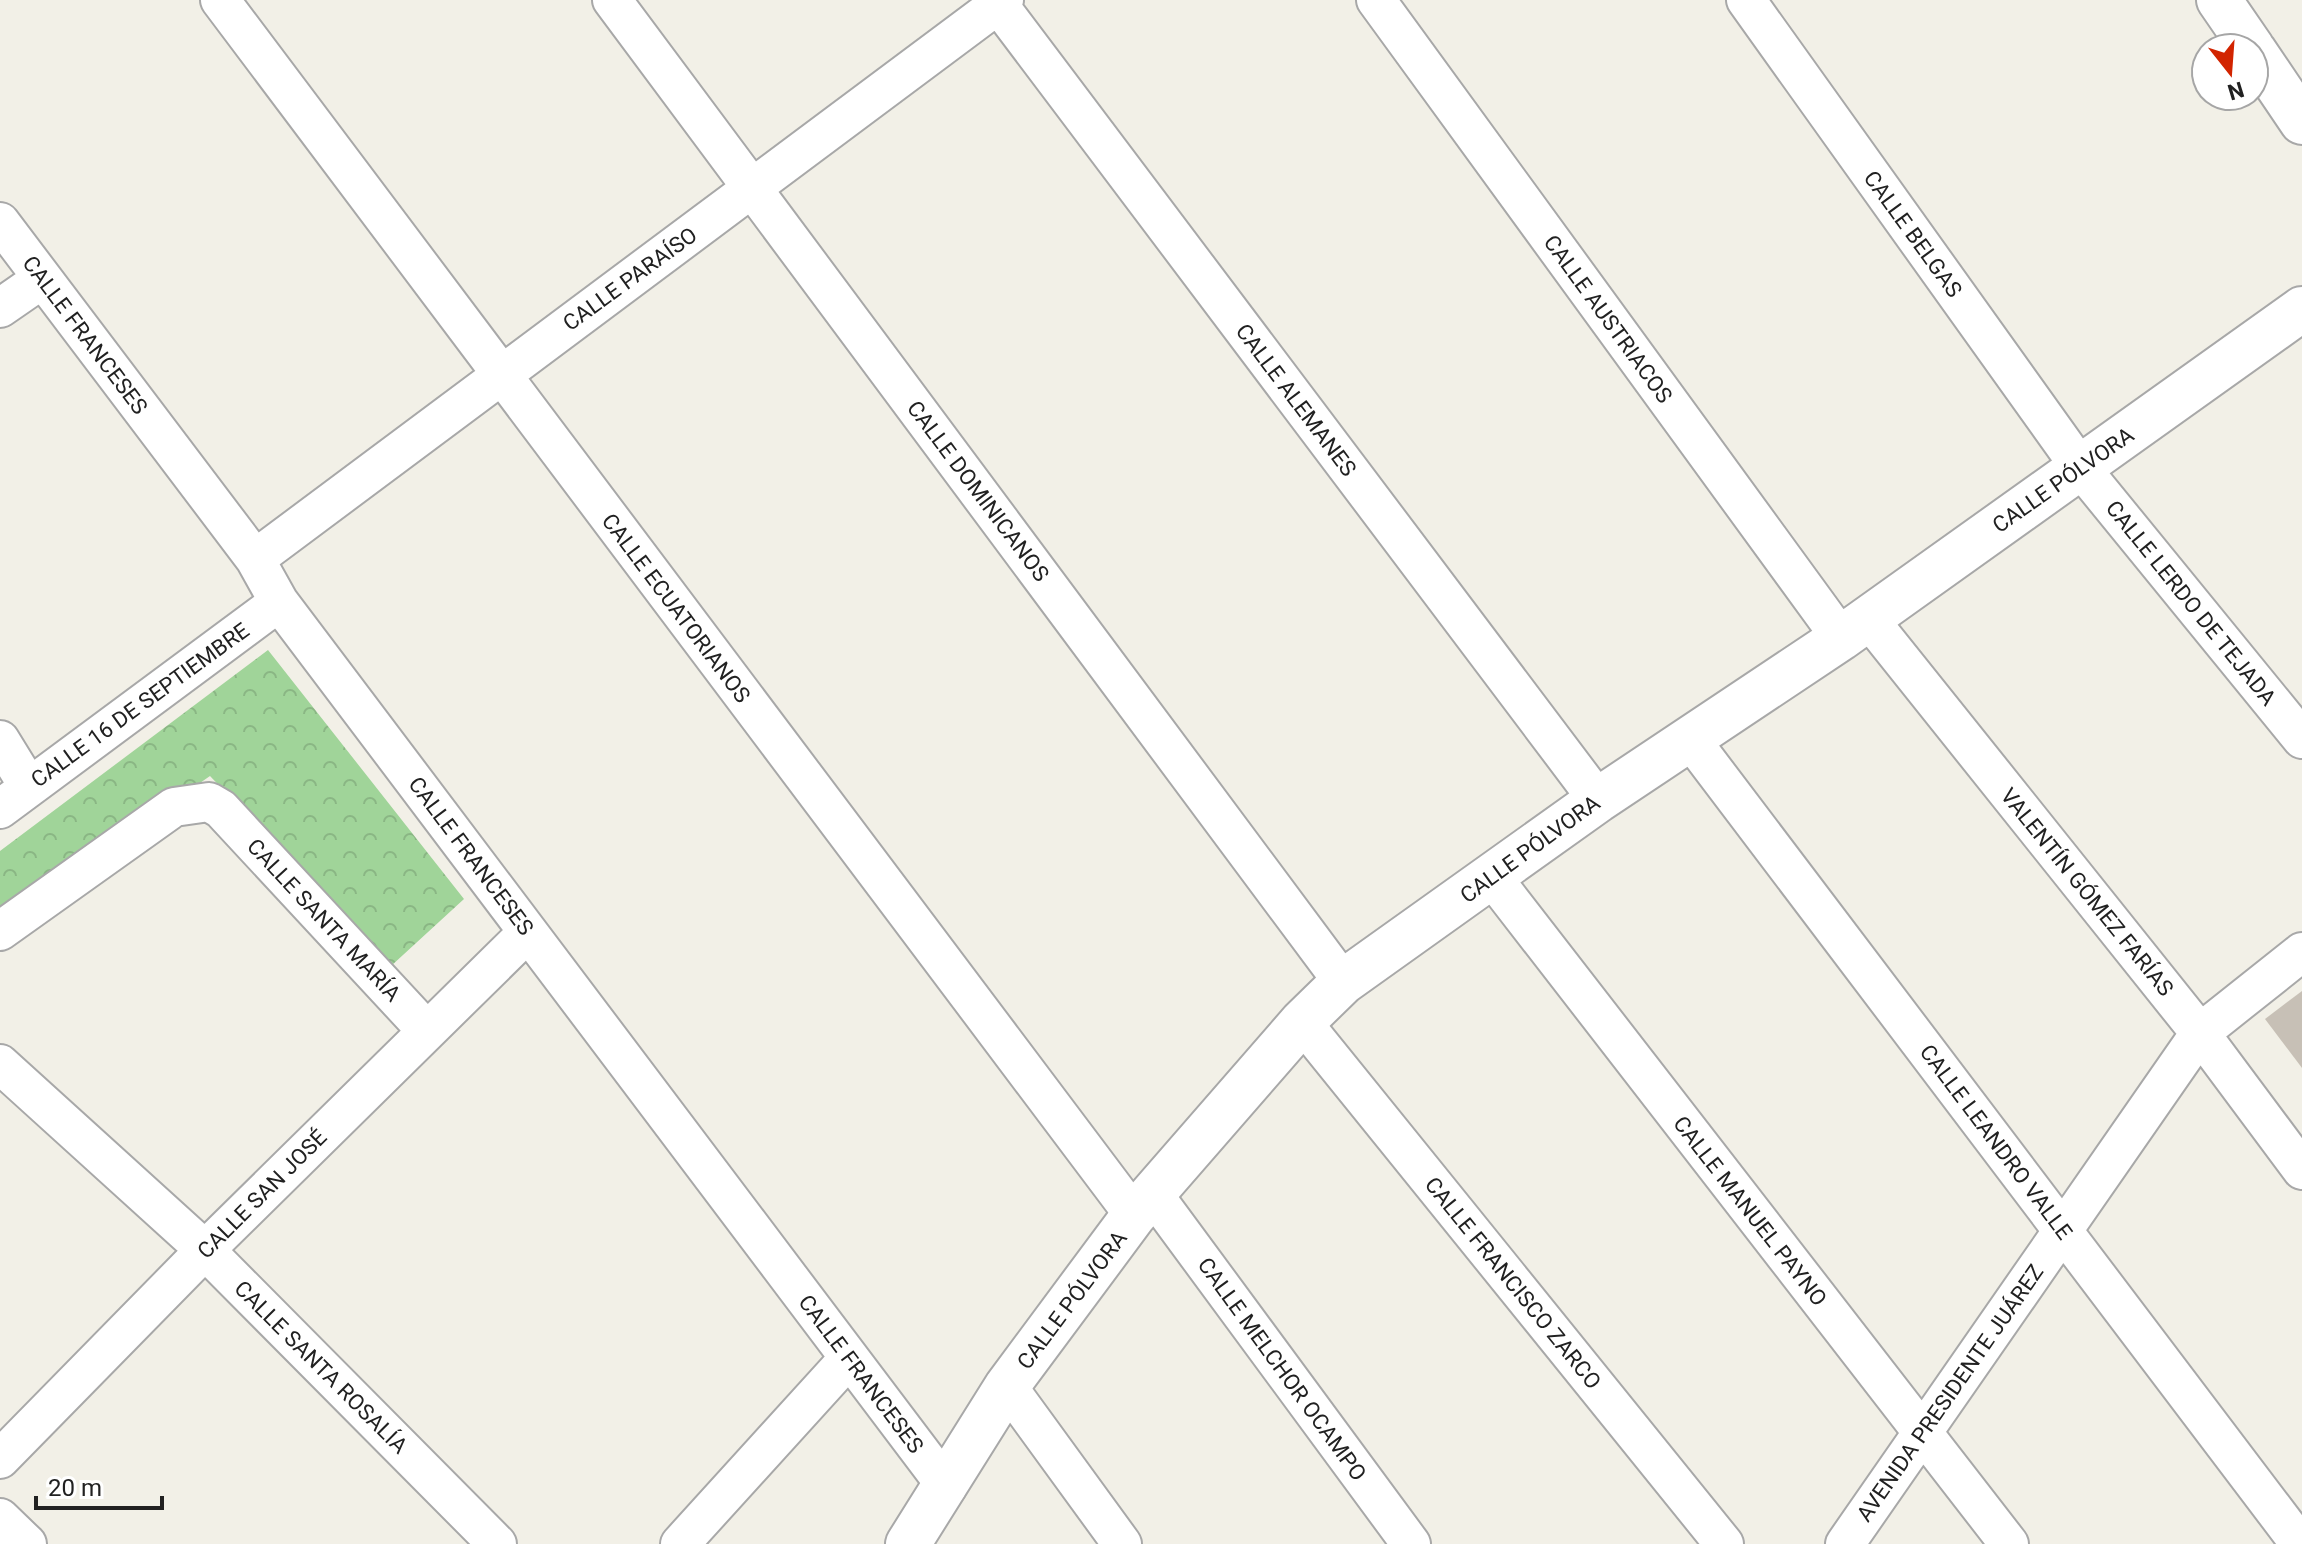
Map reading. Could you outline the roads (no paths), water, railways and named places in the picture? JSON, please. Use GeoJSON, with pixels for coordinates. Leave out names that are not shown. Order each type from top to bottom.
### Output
{"type":"FeatureCollection","features":[{"type":"Feature","properties":{"kind":"street","name":"CALLE ECUATORIANOS"},"geometry":{"type":"LineString","coordinates":[[220,0],[500,374],[1143,1205]]}},
{"type":"Feature","properties":{"kind":"street","name":"CALLE DOMINICANOS"},"geometry":{"type":"LineString","coordinates":[[612,0],[1343,982]]}},
{"type":"Feature","properties":{"kind":"street","name":"CALLE AUSTRIACOS"},"geometry":{"type":"LineString","coordinates":[[1376,0],[1855,628]]}},
{"type":"Feature","properties":{"kind":"street","name":"CALLE BELGAS"},"geometry":{"type":"LineString","coordinates":[[1746,0],[2080,467]]}},
{"type":"Feature","properties":{"kind":"street"},"geometry":{"type":"LineString","coordinates":[[2219,0],[2241,32]]}},
{"type":"Feature","properties":{"kind":"street","name":"CALLE PARAÍSO"},"geometry":{"type":"LineString","coordinates":[[255,559],[500,374],[754,189],[999,2]]}},
{"type":"Feature","properties":{"kind":"street","name":"CALLE ALEMANES"},"geometry":{"type":"LineString","coordinates":[[999,2],[1598,800]]}},
{"type":"Feature","properties":{"kind":"street"},"geometry":{"type":"LineString","coordinates":[[2270,75],[2302,122]]}},
{"type":"Feature","properties":{"kind":"street","name":"CALLE FRANCESES"},"geometry":{"type":"LineString","coordinates":[[0,222],[255,559],[279,602],[947,1487]]}},
{"type":"Feature","properties":{"kind":"street"},"geometry":{"type":"LineString","coordinates":[[0,308],[42,279]]}},
{"type":"Feature","properties":{"kind":"street","name":"CALLE PÓLVORA"},"geometry":{"type":"LineString","coordinates":[[908,1544],[947,1487],[1007,1386],[1143,1205],[1302,1022],[1343,982],[1598,800],[1855,628],[2080,467],[2298,321]]}},
{"type":"Feature","properties":{"kind":"street","name":"CALLE LERDO DE TEJADA"},"geometry":{"type":"LineString","coordinates":[[2080,467],[2302,739]]}},
{"type":"Feature","properties":{"kind":"street","name":"CALLE 16 DE SEPTIEMBRE"},"geometry":{"type":"LineString","coordinates":[[14,798],[279,602]]}},
{"type":"Feature","properties":{"kind":"street","name":"VALENTÍN GÓMEZ FARÍAS"},"geometry":{"type":"LineString","coordinates":[[1855,628],[2200,1033],[2302,1170]]}},
{"type":"Feature","properties":{"kind":"street"},"geometry":{"type":"LineString","coordinates":[[0,740],[14,798]]}},
{"type":"Feature","properties":{"kind":"street","name":"CALLE LEANDRO VALLE"},"geometry":{"type":"LineString","coordinates":[[1691,740],[2300,1544]]}},
{"type":"Feature","properties":{"kind":"street","name":"CALLE SANTA MARÍA"},"geometry":{"type":"LineString","coordinates":[[0,931],[174,807],[209,802],[221,809],[427,1031]]}},
{"type":"Feature","properties":{"kind":"street","name":"CALLE MANUEL PAYNO"},"geometry":{"type":"LineString","coordinates":[[1492,877],[2009,1544]]}},
{"type":"Feature","properties":{"kind":"street","name":"CALLE SAN JOSÉ"},"geometry":{"type":"LineString","coordinates":[[0,1459],[205,1250],[528,932]]}},
{"type":"Feature","properties":{"kind":"street","name":"AVENIDA PRESIDENTE JUÁREZ"},"geometry":{"type":"LineString","coordinates":[[1845,1544],[2200,1033],[2302,952]]}},
{"type":"Feature","properties":{"kind":"street","name":"CALLE FRANCISCO ZARCO"},"geometry":{"type":"LineString","coordinates":[[1302,1022],[1724,1544]]}},
{"type":"Feature","properties":{"kind":"street","name":"CALLE SANTA ROSALÍA"},"geometry":{"type":"LineString","coordinates":[[0,1064],[205,1250],[497,1544]]}},
{"type":"Feature","properties":{"kind":"street","name":"CALLE MELCHOR OCAMPO"},"geometry":{"type":"LineString","coordinates":[[1143,1205],[1411,1544]]}},
{"type":"Feature","properties":{"kind":"street"},"geometry":{"type":"LineString","coordinates":[[680,1544],[849,1358]]}},
{"type":"Feature","properties":{"kind":"street"},"geometry":{"type":"LineString","coordinates":[[1007,1386],[1122,1544]]}},
{"type":"Feature","properties":{"kind":"street"},"geometry":{"type":"LineString","coordinates":[[0,1518],[27,1544]]}}]}
